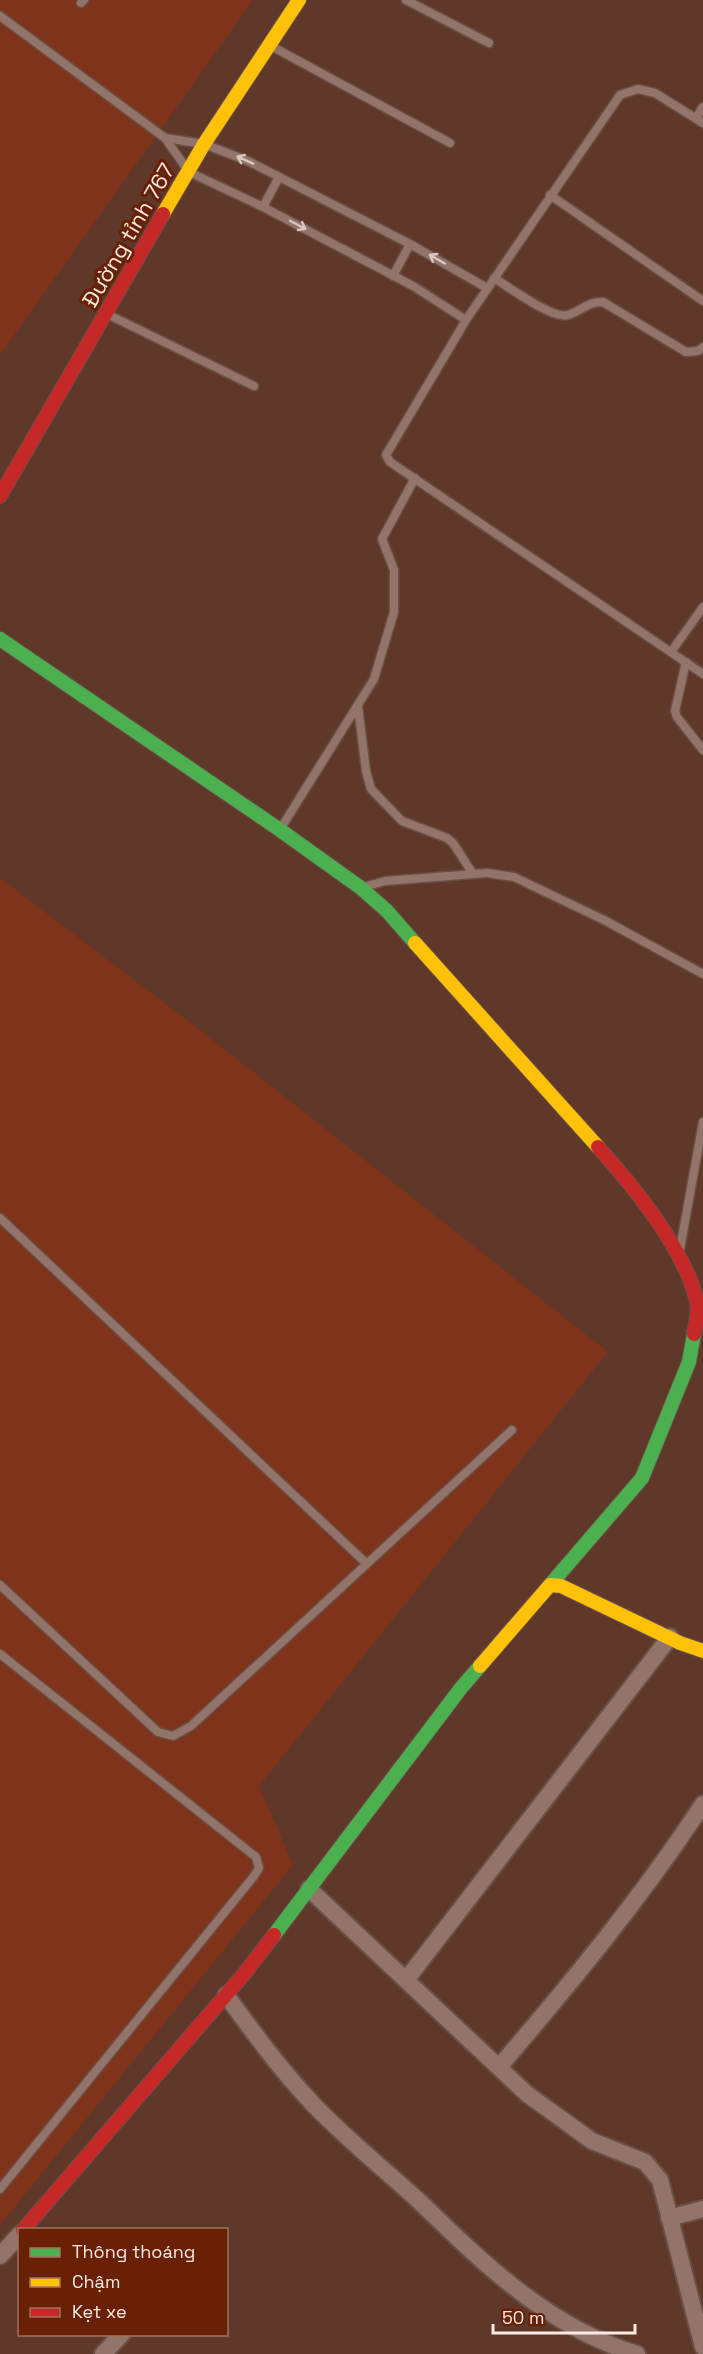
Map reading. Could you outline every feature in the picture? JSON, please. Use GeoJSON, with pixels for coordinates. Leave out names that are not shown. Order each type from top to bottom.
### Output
{"type":"FeatureCollection","features":[{"type":"Feature","properties":{"kind":"street","name":"Đường tỉnh 767"},"geometry":{"type":"LineString","coordinates":[[0,496],[204,144],[299,0]]}},
{"type":"Feature","properties":{"kind":"street"},"geometry":{"type":"LineString","coordinates":[[0,639],[280,830],[361,888],[387,912],[451,981],[516,1058],[623,1174],[679,1256],[698,1304],[695,1335],[688,1362],[642,1478],[461,1688],[226,1995],[24,2228]]}},
{"type":"Feature","properties":{"kind":"street"},"geometry":{"type":"LineString","coordinates":[[550,1585],[561,1586],[703,1651]]}},
{"type":"Feature","properties":{"kind":"street"},"geometry":{"type":"LineString","coordinates":[[406,1980],[670,1637]]}},
{"type":"Feature","properties":{"kind":"street"},"geometry":{"type":"LineString","coordinates":[[499,2067],[626,1913],[670,1855],[703,1804]]}},
{"type":"Feature","properties":{"kind":"street"},"geometry":{"type":"LineString","coordinates":[[309,1889],[527,2094],[584,2135],[612,2150],[645,2162],[652,2168],[660,2180],[703,2347]]}},
{"type":"Feature","properties":{"kind":"street"},"geometry":{"type":"LineString","coordinates":[[226,1995],[273,2058],[312,2103],[378,2167],[417,2199],[511,2287],[582,2332],[617,2348],[637,2354]]}},
{"type":"Feature","properties":{"kind":"street"},"geometry":{"type":"LineString","coordinates":[[669,2218],[703,2209]]}},
{"type":"Feature","properties":{"kind":"street"},"geometry":{"type":"LineString","coordinates":[[0,2256],[18,2236]]}},
{"type":"Feature","properties":{"kind":"street"},"geometry":{"type":"LineString","coordinates":[[103,2354],[120,2336]]}},
{"type":"Feature","properties":{"kind":"lane"},"geometry":{"type":"LineString","coordinates":[[406,0],[489,43]]}},
{"type":"Feature","properties":{"kind":"lane"},"geometry":{"type":"LineString","coordinates":[[0,16],[165,138],[189,172],[262,207],[393,276],[466,320]]}},
{"type":"Feature","properties":{"kind":"lane"},"geometry":{"type":"LineString","coordinates":[[270,46],[450,144]]}},
{"type":"Feature","properties":{"kind":"lane"},"geometry":{"type":"LineString","coordinates":[[703,107],[700,121],[655,93],[638,88],[620,94],[466,320],[386,455],[390,462],[703,674]]}},
{"type":"Feature","properties":{"kind":"lane"},"geometry":{"type":"LineString","coordinates":[[165,138],[204,144],[248,161],[410,244],[488,288]]}},
{"type":"Feature","properties":{"kind":"lane"},"geometry":{"type":"LineString","coordinates":[[262,207],[279,177]]}},
{"type":"Feature","properties":{"kind":"lane"},"geometry":{"type":"LineString","coordinates":[[550,195],[703,301]]}},
{"type":"Feature","properties":{"kind":"lane"},"geometry":{"type":"LineString","coordinates":[[393,276],[410,244]]}},
{"type":"Feature","properties":{"kind":"lane"},"geometry":{"type":"LineString","coordinates":[[494,278],[555,315],[569,315],[596,301],[603,302],[686,352],[698,351],[703,347]]}},
{"type":"Feature","properties":{"kind":"lane"},"geometry":{"type":"LineString","coordinates":[[106,314],[254,386]]}},
{"type":"Feature","properties":{"kind":"lane"},"geometry":{"type":"LineString","coordinates":[[280,830],[374,678],[394,612],[394,570],[383,543],[384,534],[415,478]]}},
{"type":"Feature","properties":{"kind":"lane"},"geometry":{"type":"LineString","coordinates":[[671,651],[703,607]]}},
{"type":"Feature","properties":{"kind":"lane"},"geometry":{"type":"LineString","coordinates":[[686,663],[675,711],[677,717],[703,750]]}},
{"type":"Feature","properties":{"kind":"lane"},"geometry":{"type":"LineString","coordinates":[[358,706],[366,771],[371,789],[402,821],[447,838],[453,843],[473,874]]}},
{"type":"Feature","properties":{"kind":"lane"},"geometry":{"type":"LineString","coordinates":[[361,888],[385,881],[500,874],[528,883],[606,921],[703,974]]}},
{"type":"Feature","properties":{"kind":"lane"},"geometry":{"type":"LineString","coordinates":[[679,1256],[703,1122]]}},
{"type":"Feature","properties":{"kind":"lane"},"geometry":{"type":"LineString","coordinates":[[0,1218],[367,1564]]}},
{"type":"Feature","properties":{"kind":"lane"},"geometry":{"type":"LineString","coordinates":[[0,1585],[158,1732],[173,1736],[191,1726],[512,1431]]}},
{"type":"Feature","properties":{"kind":"lane"},"geometry":{"type":"LineString","coordinates":[[0,1654],[256,1857],[258,1868],[254,1876],[0,2189]]}},
{"type":"Feature","properties":{"kind":"shaded area"},"geometry":{"type":"Polygon","coordinates":[[[0,0],[253,0],[0,355],[0,0]]]}},
{"type":"Feature","properties":{"kind":"shaded area"},"geometry":{"type":"Polygon","coordinates":[[[0,878],[204,1033],[608,1352],[259,1786],[293,1865],[0,2225],[0,878]]]}},
{"type":"Feature","properties":{"kind":"traffic: fast"},"geometry":{"type":"LineString","coordinates":[[0,639],[361,888],[387,911],[415,943]]}},
{"type":"Feature","properties":{"kind":"traffic: fast"},"geometry":{"type":"LineString","coordinates":[[550,1585],[642,1478],[689,1362],[694,1334]]}},
{"type":"Feature","properties":{"kind":"traffic: fast"},"geometry":{"type":"LineString","coordinates":[[274,1935],[480,1666]]}},
{"type":"Feature","properties":{"kind":"traffic: slow"},"geometry":{"type":"LineString","coordinates":[[163,214],[204,144],[299,0]]}},
{"type":"Feature","properties":{"kind":"traffic: slow"},"geometry":{"type":"LineString","coordinates":[[415,943],[598,1147]]}},
{"type":"Feature","properties":{"kind":"traffic: slow"},"geometry":{"type":"LineString","coordinates":[[480,1666],[550,1585],[561,1586],[680,1643],[703,1651]]}},
{"type":"Feature","properties":{"kind":"traffic: jam"},"geometry":{"type":"LineString","coordinates":[[0,496],[163,214]]}},
{"type":"Feature","properties":{"kind":"traffic: jam"},"geometry":{"type":"LineString","coordinates":[[598,1147],[642,1200],[682,1261],[697,1302],[694,1334]]}},
{"type":"Feature","properties":{"kind":"traffic: jam"},"geometry":{"type":"LineString","coordinates":[[25,2228],[244,1974],[274,1935]]}}]}
